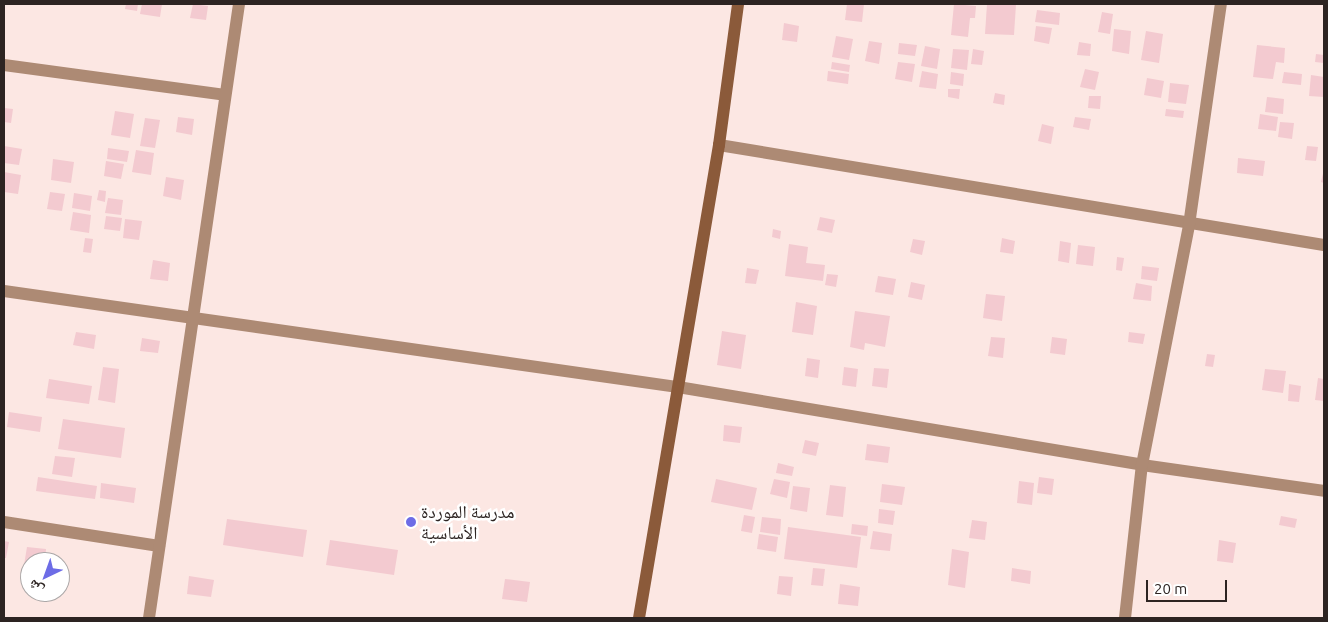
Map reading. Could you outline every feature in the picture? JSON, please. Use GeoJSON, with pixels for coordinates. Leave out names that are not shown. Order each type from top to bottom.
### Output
{"type":"FeatureCollection","features":[{"type":"Feature","properties":{"kind":"main road"},"geometry":{"type":"LineString","coordinates":[[638,618],[719,145],[738,4]]}},
{"type":"Feature","properties":{"kind":"street"},"geometry":{"type":"LineString","coordinates":[[149,618],[239,4]]}},
{"type":"Feature","properties":{"kind":"street"},"geometry":{"type":"LineString","coordinates":[[1125,618],[1142,465],[1189,225],[1221,4]]}},
{"type":"Feature","properties":{"kind":"street"},"geometry":{"type":"LineString","coordinates":[[4,65],[225,95]]}},
{"type":"Feature","properties":{"kind":"street"},"geometry":{"type":"LineString","coordinates":[[719,145],[1189,225],[1324,245]]}},
{"type":"Feature","properties":{"kind":"street"},"geometry":{"type":"LineString","coordinates":[[4,291],[678,387],[1142,465],[1324,491]]}},
{"type":"Feature","properties":{"kind":"street"},"geometry":{"type":"LineString","coordinates":[[4,522],[159,546]]}},
{"type":"Feature","properties":{"kind":"building"},"geometry":{"type":"Polygon","coordinates":[[[126,4],[138,4],[137,11],[125,9],[126,4]]]}},
{"type":"Feature","properties":{"kind":"building"},"geometry":{"type":"Polygon","coordinates":[[[142,4],[162,4],[160,17],[140,14],[142,4]]]}},
{"type":"Feature","properties":{"kind":"building"},"geometry":{"type":"Polygon","coordinates":[[[193,4],[208,6],[206,20],[190,18],[193,4]]]}},
{"type":"Feature","properties":{"kind":"building"},"geometry":{"type":"Polygon","coordinates":[[[847,4],[864,4],[862,22],[845,20],[847,4]]]}},
{"type":"Feature","properties":{"kind":"building"},"geometry":{"type":"Polygon","coordinates":[[[954,4],[976,6],[975,18],[970,18],[968,37],[951,35],[954,4]]]}},
{"type":"Feature","properties":{"kind":"building"},"geometry":{"type":"Polygon","coordinates":[[[987,4],[1016,4],[1014,35],[985,34],[987,4]]]}},
{"type":"Feature","properties":{"kind":"building"},"geometry":{"type":"Polygon","coordinates":[[[1037,10],[1060,13],[1059,25],[1035,22],[1037,10]]]}},
{"type":"Feature","properties":{"kind":"building"},"geometry":{"type":"Polygon","coordinates":[[[1102,12],[1113,14],[1110,34],[1098,32],[1102,12]]]}},
{"type":"Feature","properties":{"kind":"building"},"geometry":{"type":"Polygon","coordinates":[[[784,23],[799,26],[797,42],[782,40],[784,23]]]}},
{"type":"Feature","properties":{"kind":"building"},"geometry":{"type":"Polygon","coordinates":[[[1036,26],[1052,28],[1049,44],[1034,41],[1036,26]]]}},
{"type":"Feature","properties":{"kind":"building"},"geometry":{"type":"Polygon","coordinates":[[[1114,29],[1131,31],[1129,54],[1112,51],[1114,29]]]}},
{"type":"Feature","properties":{"kind":"building"},"geometry":{"type":"Polygon","coordinates":[[[1146,31],[1163,34],[1159,63],[1141,60],[1146,31]]]}},
{"type":"Feature","properties":{"kind":"building"},"geometry":{"type":"Polygon","coordinates":[[[836,36],[853,39],[849,60],[832,57],[836,36]]]}},
{"type":"Feature","properties":{"kind":"building"},"geometry":{"type":"Polygon","coordinates":[[[869,41],[882,43],[879,64],[865,61],[869,41]]]}},
{"type":"Feature","properties":{"kind":"building"},"geometry":{"type":"Polygon","coordinates":[[[1079,42],[1091,44],[1090,56],[1077,55],[1079,42]]]}},
{"type":"Feature","properties":{"kind":"building"},"geometry":{"type":"Polygon","coordinates":[[[899,43],[917,45],[915,56],[898,54],[899,43]]]}},
{"type":"Feature","properties":{"kind":"building"},"geometry":{"type":"Polygon","coordinates":[[[1257,45],[1285,48],[1284,63],[1276,62],[1273,79],[1253,77],[1257,45]]]}},
{"type":"Feature","properties":{"kind":"building"},"geometry":{"type":"Polygon","coordinates":[[[925,46],[940,49],[937,69],[921,66],[925,46]]]}},
{"type":"Feature","properties":{"kind":"building"},"geometry":{"type":"Polygon","coordinates":[[[953,49],[969,50],[967,70],[951,68],[953,49]]]}},
{"type":"Feature","properties":{"kind":"building"},"geometry":{"type":"Polygon","coordinates":[[[973,49],[984,51],[982,65],[971,64],[973,49]]]}},
{"type":"Feature","properties":{"kind":"building"},"geometry":{"type":"Polygon","coordinates":[[[1316,54],[1324,55],[1324,63],[1315,62],[1316,54]]]}},
{"type":"Feature","properties":{"kind":"building"},"geometry":{"type":"Polygon","coordinates":[[[832,62],[850,65],[849,72],[831,69],[832,62]]]}},
{"type":"Feature","properties":{"kind":"building"},"geometry":{"type":"Polygon","coordinates":[[[898,62],[915,64],[912,82],[895,79],[898,62]]]}},
{"type":"Feature","properties":{"kind":"building"},"geometry":{"type":"Polygon","coordinates":[[[1085,69],[1099,72],[1095,90],[1080,87],[1085,69]]]}},
{"type":"Feature","properties":{"kind":"building"},"geometry":{"type":"Polygon","coordinates":[[[828,71],[849,74],[848,84],[827,81],[828,71]]]}},
{"type":"Feature","properties":{"kind":"building"},"geometry":{"type":"Polygon","coordinates":[[[922,71],[938,74],[936,89],[919,87],[922,71]]]}},
{"type":"Feature","properties":{"kind":"building"},"geometry":{"type":"Polygon","coordinates":[[[951,72],[964,74],[963,86],[950,84],[951,72]]]}},
{"type":"Feature","properties":{"kind":"building"},"geometry":{"type":"Polygon","coordinates":[[[1284,72],[1302,74],[1301,85],[1282,83],[1284,72]]]}},
{"type":"Feature","properties":{"kind":"building"},"geometry":{"type":"Polygon","coordinates":[[[1311,75],[1324,77],[1324,97],[1309,96],[1311,75]]]}},
{"type":"Feature","properties":{"kind":"building"},"geometry":{"type":"Polygon","coordinates":[[[1147,78],[1164,81],[1161,98],[1144,95],[1147,78]]]}},
{"type":"Feature","properties":{"kind":"building"},"geometry":{"type":"Polygon","coordinates":[[[1170,83],[1189,85],[1186,104],[1168,102],[1170,83]]]}},
{"type":"Feature","properties":{"kind":"building"},"geometry":{"type":"Polygon","coordinates":[[[948,89],[960,89],[959,99],[948,97],[948,89]]]}},
{"type":"Feature","properties":{"kind":"building"},"geometry":{"type":"Polygon","coordinates":[[[995,93],[1005,95],[1004,105],[993,103],[995,93]]]}},
{"type":"Feature","properties":{"kind":"building"},"geometry":{"type":"Polygon","coordinates":[[[1089,96],[1101,96],[1100,109],[1088,108],[1089,96]]]}},
{"type":"Feature","properties":{"kind":"building"},"geometry":{"type":"Polygon","coordinates":[[[1267,97],[1284,99],[1283,114],[1265,112],[1267,97]]]}},
{"type":"Feature","properties":{"kind":"building"},"geometry":{"type":"Polygon","coordinates":[[[4,108],[13,109],[11,123],[4,122],[4,108]]]}},
{"type":"Feature","properties":{"kind":"building"},"geometry":{"type":"Polygon","coordinates":[[[1166,109],[1184,111],[1183,118],[1165,116],[1166,109]]]}},
{"type":"Feature","properties":{"kind":"building"},"geometry":{"type":"Polygon","coordinates":[[[115,111],[134,114],[130,138],[111,135],[115,111]]]}},
{"type":"Feature","properties":{"kind":"building"},"geometry":{"type":"Polygon","coordinates":[[[1260,114],[1278,117],[1276,131],[1258,129],[1260,114]]]}},
{"type":"Feature","properties":{"kind":"building"},"geometry":{"type":"Polygon","coordinates":[[[178,117],[194,119],[192,135],[176,132],[178,117]]]}},
{"type":"Feature","properties":{"kind":"building"},"geometry":{"type":"Polygon","coordinates":[[[1075,117],[1091,119],[1089,130],[1073,127],[1075,117]]]}},
{"type":"Feature","properties":{"kind":"building"},"geometry":{"type":"Polygon","coordinates":[[[145,118],[160,120],[155,148],[140,146],[145,118]]]}},
{"type":"Feature","properties":{"kind":"building"},"geometry":{"type":"Polygon","coordinates":[[[1280,122],[1294,123],[1292,139],[1278,137],[1280,122]]]}},
{"type":"Feature","properties":{"kind":"building"},"geometry":{"type":"Polygon","coordinates":[[[1042,124],[1054,127],[1051,144],[1038,141],[1042,124]]]}},
{"type":"Feature","properties":{"kind":"building"},"geometry":{"type":"Polygon","coordinates":[[[4,146],[22,149],[19,165],[4,163],[4,146]]]}},
{"type":"Feature","properties":{"kind":"building"},"geometry":{"type":"Polygon","coordinates":[[[1307,146],[1318,147],[1316,161],[1305,160],[1307,146]]]}},
{"type":"Feature","properties":{"kind":"building"},"geometry":{"type":"Polygon","coordinates":[[[108,148],[129,151],[127,162],[107,159],[108,148]]]}},
{"type":"Feature","properties":{"kind":"building"},"geometry":{"type":"Polygon","coordinates":[[[136,150],[154,153],[151,175],[132,172],[136,150]]]}},
{"type":"Feature","properties":{"kind":"building"},"geometry":{"type":"Polygon","coordinates":[[[1238,158],[1265,161],[1263,176],[1237,173],[1238,158]]]}},
{"type":"Feature","properties":{"kind":"building"},"geometry":{"type":"Polygon","coordinates":[[[53,159],[74,162],[71,183],[51,180],[53,159]]]}},
{"type":"Feature","properties":{"kind":"building"},"geometry":{"type":"Polygon","coordinates":[[[106,161],[124,164],[121,179],[104,176],[106,161]]]}},
{"type":"Feature","properties":{"kind":"building"},"geometry":{"type":"Polygon","coordinates":[[[1324,169],[1324,183],[1321,182],[1324,169]]]}},
{"type":"Feature","properties":{"kind":"building"},"geometry":{"type":"Polygon","coordinates":[[[4,172],[21,175],[18,194],[4,192],[4,172]]]}},
{"type":"Feature","properties":{"kind":"building"},"geometry":{"type":"Polygon","coordinates":[[[166,177],[184,180],[181,200],[163,196],[166,177]]]}},
{"type":"Feature","properties":{"kind":"building"},"geometry":{"type":"Polygon","coordinates":[[[99,190],[106,191],[105,202],[97,200],[99,190]]]}},
{"type":"Feature","properties":{"kind":"building"},"geometry":{"type":"Polygon","coordinates":[[[50,192],[65,194],[62,211],[47,209],[50,192]]]}},
{"type":"Feature","properties":{"kind":"building"},"geometry":{"type":"Polygon","coordinates":[[[74,193],[92,196],[90,211],[72,208],[74,193]]]}},
{"type":"Feature","properties":{"kind":"building"},"geometry":{"type":"Polygon","coordinates":[[[108,198],[123,200],[121,215],[105,213],[108,198]]]}},
{"type":"Feature","properties":{"kind":"building"},"geometry":{"type":"Polygon","coordinates":[[[73,212],[91,215],[89,233],[70,230],[73,212]]]}},
{"type":"Feature","properties":{"kind":"building"},"geometry":{"type":"Polygon","coordinates":[[[106,216],[122,218],[120,231],[104,229],[106,216]]]}},
{"type":"Feature","properties":{"kind":"building"},"geometry":{"type":"Polygon","coordinates":[[[820,217],[835,220],[832,233],[817,230],[820,217]]]}},
{"type":"Feature","properties":{"kind":"building"},"geometry":{"type":"Polygon","coordinates":[[[125,219],[142,221],[139,240],[123,238],[125,219]]]}},
{"type":"Feature","properties":{"kind":"building"},"geometry":{"type":"Polygon","coordinates":[[[773,229],[781,231],[780,239],[772,237],[773,229]]]}},
{"type":"Feature","properties":{"kind":"building"},"geometry":{"type":"Polygon","coordinates":[[[85,238],[93,239],[91,253],[83,252],[85,238]]]}},
{"type":"Feature","properties":{"kind":"building"},"geometry":{"type":"Polygon","coordinates":[[[1002,238],[1015,241],[1013,254],[1000,252],[1002,238]]]}},
{"type":"Feature","properties":{"kind":"building"},"geometry":{"type":"Polygon","coordinates":[[[913,239],[925,241],[922,255],[910,252],[913,239]]]}},
{"type":"Feature","properties":{"kind":"building"},"geometry":{"type":"Polygon","coordinates":[[[1060,241],[1071,243],[1069,263],[1058,261],[1060,241]]]}},
{"type":"Feature","properties":{"kind":"building"},"geometry":{"type":"Polygon","coordinates":[[[789,244],[808,247],[806,263],[825,265],[823,281],[785,276],[789,244]]]}},
{"type":"Feature","properties":{"kind":"building"},"geometry":{"type":"Polygon","coordinates":[[[1078,245],[1095,247],[1093,266],[1076,264],[1078,245]]]}},
{"type":"Feature","properties":{"kind":"building"},"geometry":{"type":"Polygon","coordinates":[[[1117,257],[1124,258],[1122,271],[1116,270],[1117,257]]]}},
{"type":"Feature","properties":{"kind":"building"},"geometry":{"type":"Polygon","coordinates":[[[153,260],[170,263],[168,281],[150,279],[153,260]]]}},
{"type":"Feature","properties":{"kind":"building"},"geometry":{"type":"Polygon","coordinates":[[[1142,266],[1159,268],[1157,281],[1141,279],[1142,266]]]}},
{"type":"Feature","properties":{"kind":"building"},"geometry":{"type":"Polygon","coordinates":[[[747,268],[759,270],[756,284],[745,283],[747,268]]]}},
{"type":"Feature","properties":{"kind":"building"},"geometry":{"type":"Polygon","coordinates":[[[827,274],[838,275],[836,287],[825,285],[827,274]]]}},
{"type":"Feature","properties":{"kind":"building"},"geometry":{"type":"Polygon","coordinates":[[[878,276],[896,279],[893,295],[875,292],[878,276]]]}},
{"type":"Feature","properties":{"kind":"building"},"geometry":{"type":"Polygon","coordinates":[[[911,282],[925,285],[922,300],[908,297],[911,282]]]}},
{"type":"Feature","properties":{"kind":"building"},"geometry":{"type":"Polygon","coordinates":[[[1136,283],[1152,286],[1151,301],[1133,299],[1136,283]]]}},
{"type":"Feature","properties":{"kind":"building"},"geometry":{"type":"Polygon","coordinates":[[[986,294],[1005,296],[1002,321],[983,318],[986,294]]]}},
{"type":"Feature","properties":{"kind":"building"},"geometry":{"type":"Polygon","coordinates":[[[796,302],[817,306],[813,335],[792,332],[796,302]]]}},
{"type":"Feature","properties":{"kind":"building"},"geometry":{"type":"Polygon","coordinates":[[[855,311],[890,316],[885,347],[865,343],[864,350],[850,347],[855,311]]]}},
{"type":"Feature","properties":{"kind":"building"},"geometry":{"type":"Polygon","coordinates":[[[722,331],[746,335],[741,369],[717,365],[722,331]]]}},
{"type":"Feature","properties":{"kind":"building"},"geometry":{"type":"Polygon","coordinates":[[[76,332],[96,335],[94,349],[73,345],[76,332]]]}},
{"type":"Feature","properties":{"kind":"building"},"geometry":{"type":"Polygon","coordinates":[[[1129,332],[1145,334],[1143,344],[1128,342],[1129,332]]]}},
{"type":"Feature","properties":{"kind":"building"},"geometry":{"type":"Polygon","coordinates":[[[991,337],[1005,338],[1003,358],[988,356],[991,337]]]}},
{"type":"Feature","properties":{"kind":"building"},"geometry":{"type":"Polygon","coordinates":[[[1052,337],[1067,339],[1065,355],[1050,353],[1052,337]]]}},
{"type":"Feature","properties":{"kind":"building"},"geometry":{"type":"Polygon","coordinates":[[[142,338],[160,341],[158,353],[140,351],[142,338]]]}},
{"type":"Feature","properties":{"kind":"building"},"geometry":{"type":"Polygon","coordinates":[[[1207,354],[1215,355],[1213,367],[1205,366],[1207,354]]]}},
{"type":"Feature","properties":{"kind":"building"},"geometry":{"type":"Polygon","coordinates":[[[807,358],[820,360],[818,378],[805,376],[807,358]]]}},
{"type":"Feature","properties":{"kind":"building"},"geometry":{"type":"Polygon","coordinates":[[[103,367],[119,369],[115,403],[98,400],[103,367]]]}},
{"type":"Feature","properties":{"kind":"building"},"geometry":{"type":"Polygon","coordinates":[[[844,367],[858,369],[856,387],[842,385],[844,367]]]}},
{"type":"Feature","properties":{"kind":"building"},"geometry":{"type":"Polygon","coordinates":[[[874,368],[889,369],[887,388],[872,386],[874,368]]]}},
{"type":"Feature","properties":{"kind":"building"},"geometry":{"type":"Polygon","coordinates":[[[1265,369],[1286,371],[1283,393],[1262,390],[1265,369]]]}},
{"type":"Feature","properties":{"kind":"building"},"geometry":{"type":"Polygon","coordinates":[[[1318,378],[1324,379],[1324,401],[1315,400],[1318,378]]]}},
{"type":"Feature","properties":{"kind":"building"},"geometry":{"type":"Polygon","coordinates":[[[49,379],[92,386],[89,404],[46,398],[49,379]]]}},
{"type":"Feature","properties":{"kind":"building"},"geometry":{"type":"Polygon","coordinates":[[[1289,384],[1301,386],[1299,402],[1288,401],[1289,384]]]}},
{"type":"Feature","properties":{"kind":"building"},"geometry":{"type":"Polygon","coordinates":[[[9,412],[42,417],[40,432],[7,427],[9,412]]]}},
{"type":"Feature","properties":{"kind":"building"},"geometry":{"type":"Polygon","coordinates":[[[63,419],[125,428],[121,458],[58,449],[63,419]]]}},
{"type":"Feature","properties":{"kind":"building"},"geometry":{"type":"Polygon","coordinates":[[[724,425],[742,427],[740,443],[723,441],[724,425]]]}},
{"type":"Feature","properties":{"kind":"building"},"geometry":{"type":"Polygon","coordinates":[[[805,440],[819,443],[816,456],[802,453],[805,440]]]}},
{"type":"Feature","properties":{"kind":"building"},"geometry":{"type":"Polygon","coordinates":[[[867,444],[890,447],[888,463],[865,460],[867,444]]]}},
{"type":"Feature","properties":{"kind":"building"},"geometry":{"type":"Polygon","coordinates":[[[55,456],[75,458],[72,477],[52,474],[55,456]]]}},
{"type":"Feature","properties":{"kind":"building"},"geometry":{"type":"Polygon","coordinates":[[[778,463],[794,467],[792,476],[776,473],[778,463]]]}},
{"type":"Feature","properties":{"kind":"building"},"geometry":{"type":"Polygon","coordinates":[[[38,477],[97,486],[95,499],[36,491],[38,477]]]}},
{"type":"Feature","properties":{"kind":"building"},"geometry":{"type":"Polygon","coordinates":[[[1039,477],[1054,479],[1052,495],[1037,493],[1039,477]]]}},
{"type":"Feature","properties":{"kind":"building"},"geometry":{"type":"Polygon","coordinates":[[[716,479],[757,488],[752,510],[711,502],[716,479]]]}},
{"type":"Feature","properties":{"kind":"building"},"geometry":{"type":"Polygon","coordinates":[[[774,479],[790,482],[787,498],[770,494],[774,479]]]}},
{"type":"Feature","properties":{"kind":"building"},"geometry":{"type":"Polygon","coordinates":[[[1019,481],[1034,483],[1032,505],[1017,503],[1019,481]]]}},
{"type":"Feature","properties":{"kind":"building"},"geometry":{"type":"Polygon","coordinates":[[[101,483],[136,488],[134,503],[100,498],[101,483]]]}},
{"type":"Feature","properties":{"kind":"building"},"geometry":{"type":"Polygon","coordinates":[[[882,484],[905,487],[902,505],[880,502],[882,484]]]}},
{"type":"Feature","properties":{"kind":"building"},"geometry":{"type":"Polygon","coordinates":[[[830,485],[846,487],[843,517],[826,515],[830,485]]]}},
{"type":"Feature","properties":{"kind":"building"},"geometry":{"type":"Polygon","coordinates":[[[793,486],[810,488],[807,512],[790,509],[793,486]]]}},
{"type":"Feature","properties":{"kind":"building"},"geometry":{"type":"Polygon","coordinates":[[[879,509],[895,511],[893,525],[878,523],[879,509]]]}},
{"type":"Feature","properties":{"kind":"building"},"geometry":{"type":"Polygon","coordinates":[[[744,515],[755,517],[752,533],[741,531],[744,515]]]}},
{"type":"Feature","properties":{"kind":"building"},"geometry":{"type":"Polygon","coordinates":[[[1281,516],[1297,519],[1295,528],[1279,525],[1281,516]]]}},
{"type":"Feature","properties":{"kind":"building"},"geometry":{"type":"Polygon","coordinates":[[[762,517],[781,519],[780,535],[760,532],[762,517]]]}},
{"type":"Feature","properties":{"kind":"building"},"geometry":{"type":"Polygon","coordinates":[[[227,519],[307,530],[303,557],[223,545],[227,519]]]}},
{"type":"Feature","properties":{"kind":"building"},"geometry":{"type":"Polygon","coordinates":[[[972,520],[987,522],[985,540],[969,538],[972,520]]]}},
{"type":"Feature","properties":{"kind":"building"},"geometry":{"type":"Polygon","coordinates":[[[852,524],[868,526],[867,536],[851,534],[852,524]]]}},
{"type":"Feature","properties":{"kind":"building"},"geometry":{"type":"Polygon","coordinates":[[[788,527],[861,537],[857,568],[784,559],[788,527]]]}},
{"type":"Feature","properties":{"kind":"building"},"geometry":{"type":"Polygon","coordinates":[[[873,531],[892,534],[890,551],[870,549],[873,531]]]}},
{"type":"Feature","properties":{"kind":"building"},"geometry":{"type":"Polygon","coordinates":[[[759,534],[778,537],[776,552],[757,549],[759,534]]]}},
{"type":"Feature","properties":{"kind":"building"},"geometry":{"type":"Polygon","coordinates":[[[330,540],[398,550],[394,575],[326,565],[330,540]]]}},
{"type":"Feature","properties":{"kind":"building"},"geometry":{"type":"Polygon","coordinates":[[[1219,540],[1236,543],[1233,563],[1217,561],[1219,540]]]}},
{"type":"Feature","properties":{"kind":"building"},"geometry":{"type":"Polygon","coordinates":[[[4,541],[9,542],[6,558],[4,558],[4,541]]]}},
{"type":"Feature","properties":{"kind":"building"},"geometry":{"type":"Polygon","coordinates":[[[27,547],[46,549],[46,552],[26,552],[27,547]]]}},
{"type":"Feature","properties":{"kind":"building"},"geometry":{"type":"Polygon","coordinates":[[[952,549],[969,552],[965,588],[948,585],[952,549]]]}},
{"type":"Feature","properties":{"kind":"building"},"geometry":{"type":"Polygon","coordinates":[[[813,568],[825,569],[823,586],[811,585],[813,568]]]}},
{"type":"Feature","properties":{"kind":"building"},"geometry":{"type":"Polygon","coordinates":[[[1012,568],[1031,571],[1030,584],[1011,581],[1012,568]]]}},
{"type":"Feature","properties":{"kind":"building"},"geometry":{"type":"Polygon","coordinates":[[[189,576],[214,580],[211,597],[187,594],[189,576]]]}},
{"type":"Feature","properties":{"kind":"building"},"geometry":{"type":"Polygon","coordinates":[[[779,576],[793,577],[791,596],[777,594],[779,576]]]}},
{"type":"Feature","properties":{"kind":"building"},"geometry":{"type":"Polygon","coordinates":[[[505,579],[530,582],[527,602],[502,599],[505,579]]]}},
{"type":"Feature","properties":{"kind":"building"},"geometry":{"type":"Polygon","coordinates":[[[840,584],[860,587],[858,606],[838,604],[840,584]]]}},
{"type":"Feature","properties":{"kind":"place","name":"مدرسة الموردة الأساسية"},"geometry":{"type":"Point","coordinates":[411,522]}}]}
